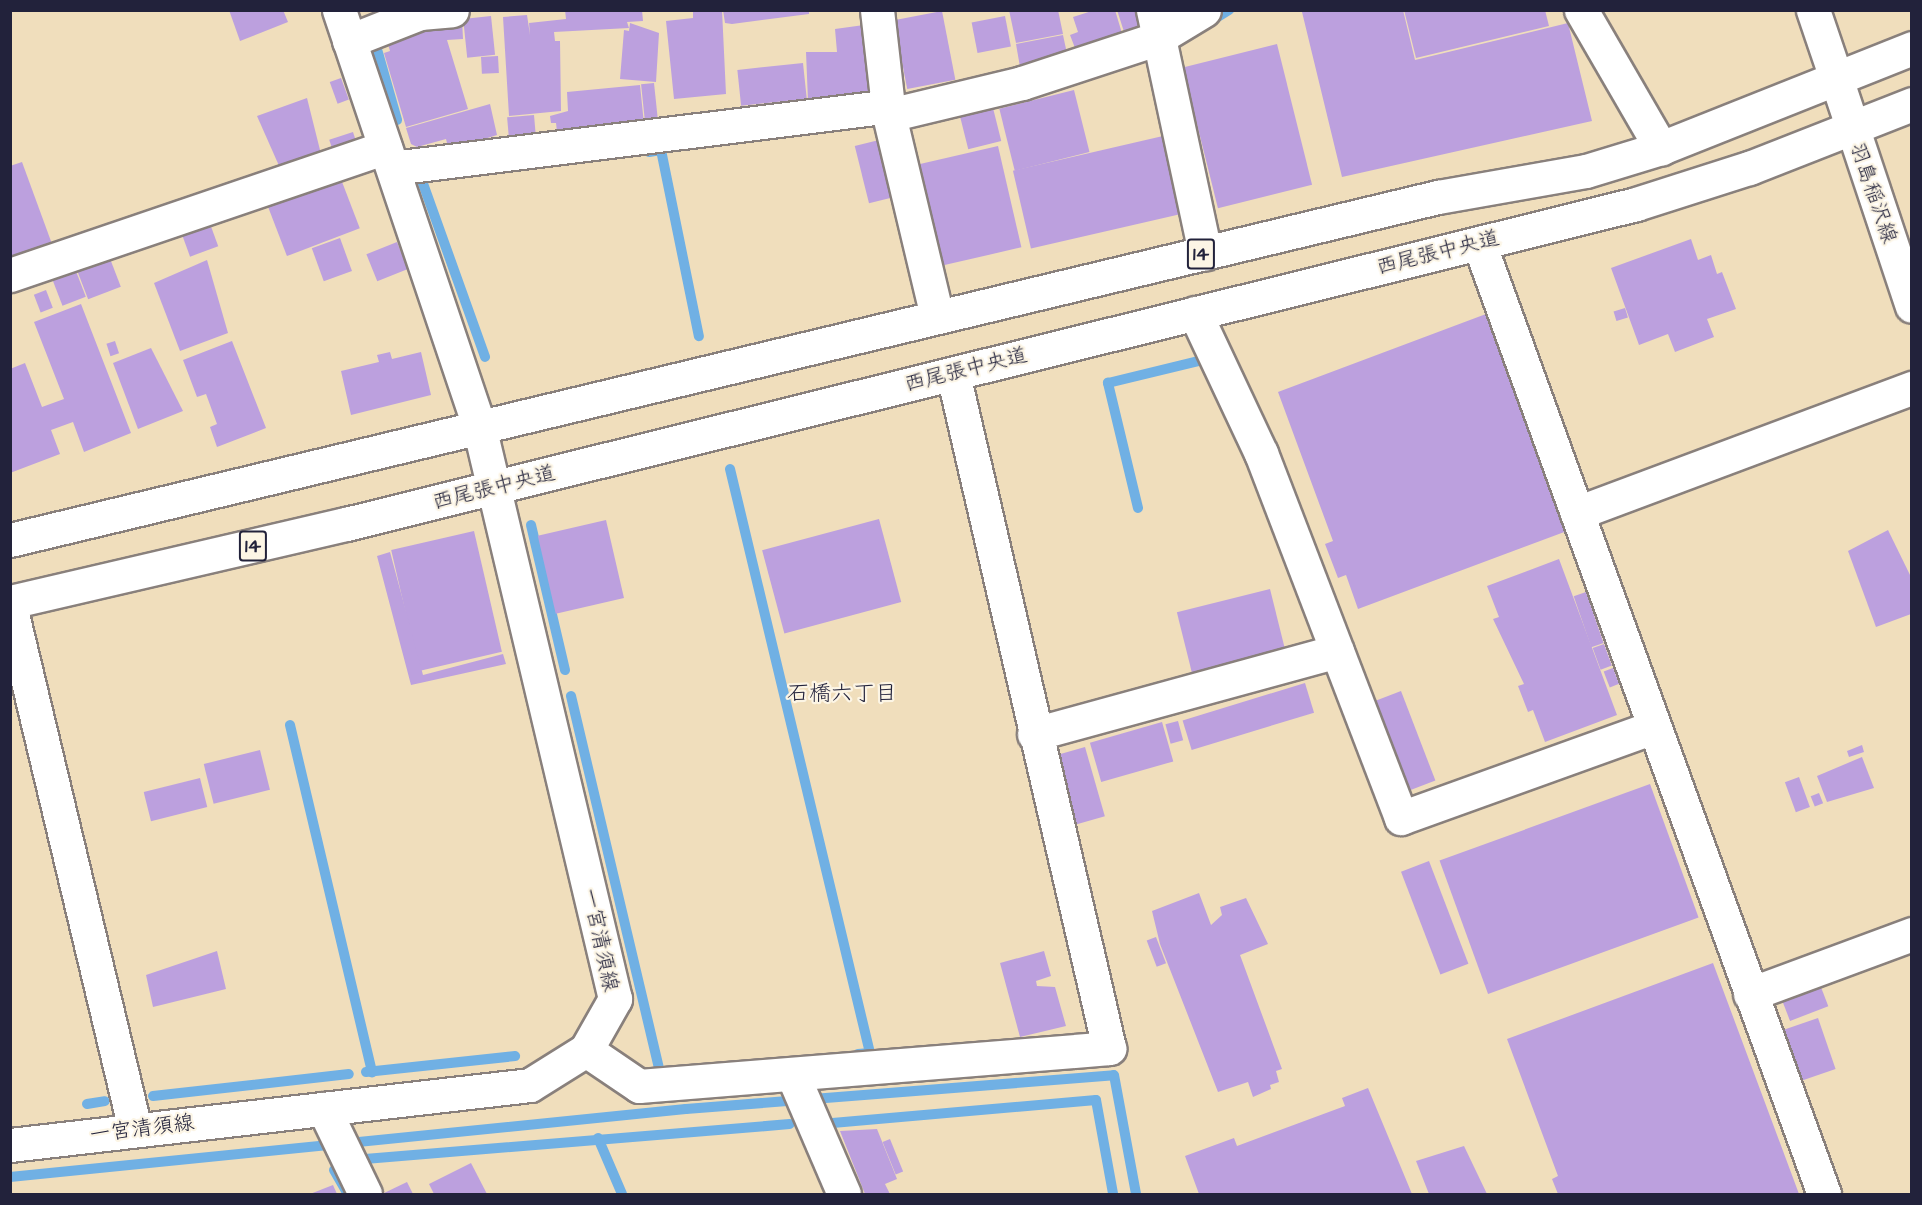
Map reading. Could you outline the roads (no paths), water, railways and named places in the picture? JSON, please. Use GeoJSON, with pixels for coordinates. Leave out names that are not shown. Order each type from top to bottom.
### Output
{"type":"FeatureCollection","features":[{"type":"Feature","properties":{"kind":"street","name":"一宮清須線"},"geometry":{"type":"LineString","coordinates":[[10,1145],[530,1085],[586,1050],[615,999],[479,426],[339,10]]}},
{"type":"Feature","properties":{"kind":"street"},"geometry":{"type":"LineString","coordinates":[[349,41],[420,13],[452,10]]}},
{"type":"Feature","properties":{"kind":"street"},"geometry":{"type":"LineString","coordinates":[[877,10],[888,110],[937,316]]}},
{"type":"Feature","properties":{"kind":"street"},"geometry":{"type":"LineString","coordinates":[[10,274],[389,158],[888,110],[1022,83],[1155,25],[1203,10]]}},
{"type":"Feature","properties":{"kind":"street"},"geometry":{"type":"LineString","coordinates":[[1581,10],[1661,148]]}},
{"type":"Feature","properties":{"kind":"street","name":"羽島稲沢線"},"geometry":{"type":"LineString","coordinates":[[1813,10],[1911,306]]}},
{"type":"Feature","properties":{"kind":"street"},"geometry":{"type":"LineString","coordinates":[[1155,25],[1205,253]]}},
{"type":"Feature","properties":{"kind":"street","name":"14"},"geometry":{"type":"LineString","coordinates":[[10,540],[1438,197],[1586,171],[1661,148],[1911,48]]}},
{"type":"Feature","properties":{"kind":"street","name":"西尾張中央道"},"geometry":{"type":"LineString","coordinates":[[10,604],[494,488],[1636,204],[1851,130],[1911,104]]}},
{"type":"Feature","properties":{"kind":"street"},"geometry":{"type":"LineString","coordinates":[[1479,243],[1824,1194]]}},
{"type":"Feature","properties":{"kind":"street"},"geometry":{"type":"LineString","coordinates":[[1195,314],[1261,453],[1401,818],[1654,727]]}},
{"type":"Feature","properties":{"kind":"street"},"geometry":{"type":"LineString","coordinates":[[586,1050],[639,1086],[794,1078],[1109,1048],[1034,734],[953,374]]}},
{"type":"Feature","properties":{"kind":"street"},"geometry":{"type":"LineString","coordinates":[[1577,513],[1911,388]]}},
{"type":"Feature","properties":{"kind":"street"},"geometry":{"type":"LineString","coordinates":[[10,604],[135,1129]]}},
{"type":"Feature","properties":{"kind":"street"},"geometry":{"type":"LineString","coordinates":[[1034,734],[1337,651]]}},
{"type":"Feature","properties":{"kind":"street"},"geometry":{"type":"LineString","coordinates":[[1750,994],[1911,934]]}},
{"type":"Feature","properties":{"kind":"street"},"geometry":{"type":"LineString","coordinates":[[794,1078],[844,1194]]}},
{"type":"Feature","properties":{"kind":"street"},"geometry":{"type":"LineString","coordinates":[[324,1109],[365,1194]]}},
{"type":"Feature","properties":{"kind":"waterway"},"geometry":{"type":"LineString","coordinates":[[1208,23],[1229,10]]}},
{"type":"Feature","properties":{"kind":"waterway"},"geometry":{"type":"LineString","coordinates":[[375,42],[397,120]]}},
{"type":"Feature","properties":{"kind":"waterway"},"geometry":{"type":"LineString","coordinates":[[649,152],[661,150],[699,336]]}},
{"type":"Feature","properties":{"kind":"waterway"},"geometry":{"type":"LineString","coordinates":[[431,176],[421,178],[485,357]]}},
{"type":"Feature","properties":{"kind":"waterway"},"geometry":{"type":"LineString","coordinates":[[1138,508],[1108,383],[1202,360]]}},
{"type":"Feature","properties":{"kind":"waterway"},"geometry":{"type":"LineString","coordinates":[[730,469],[870,1053],[858,1054]]}},
{"type":"Feature","properties":{"kind":"waterway"},"geometry":{"type":"LineString","coordinates":[[531,525],[565,670]]}},
{"type":"Feature","properties":{"kind":"waterway"},"geometry":{"type":"LineString","coordinates":[[571,696],[660,1072],[669,1072]]}},
{"type":"Feature","properties":{"kind":"waterway"},"geometry":{"type":"LineString","coordinates":[[290,725],[372,1072]]}},
{"type":"Feature","properties":{"kind":"waterway"},"geometry":{"type":"LineString","coordinates":[[366,1072],[515,1056]]}},
{"type":"Feature","properties":{"kind":"waterway"},"geometry":{"type":"LineString","coordinates":[[153,1096],[349,1074]]}},
{"type":"Feature","properties":{"kind":"waterway"},"geometry":{"type":"LineString","coordinates":[[10,1177],[686,1109],[1114,1075],[1136,1194]]}},
{"type":"Feature","properties":{"kind":"waterway"},"geometry":{"type":"LineString","coordinates":[[821,1124],[1096,1100],[1113,1194]]}},
{"type":"Feature","properties":{"kind":"waterway"},"geometry":{"type":"LineString","coordinates":[[87,1104],[105,1101]]}},
{"type":"Feature","properties":{"kind":"waterway"},"geometry":{"type":"LineString","coordinates":[[365,1159],[790,1124]]}},
{"type":"Feature","properties":{"kind":"waterway"},"geometry":{"type":"LineString","coordinates":[[598,1138],[622,1194]]}},
{"type":"Feature","properties":{"kind":"waterway"},"geometry":{"type":"LineString","coordinates":[[334,1170],[348,1194]]}},
{"type":"Feature","properties":{"kind":"district","name":"石橋六丁目"},"geometry":{"type":"Point","coordinates":[842,694]}}]}
